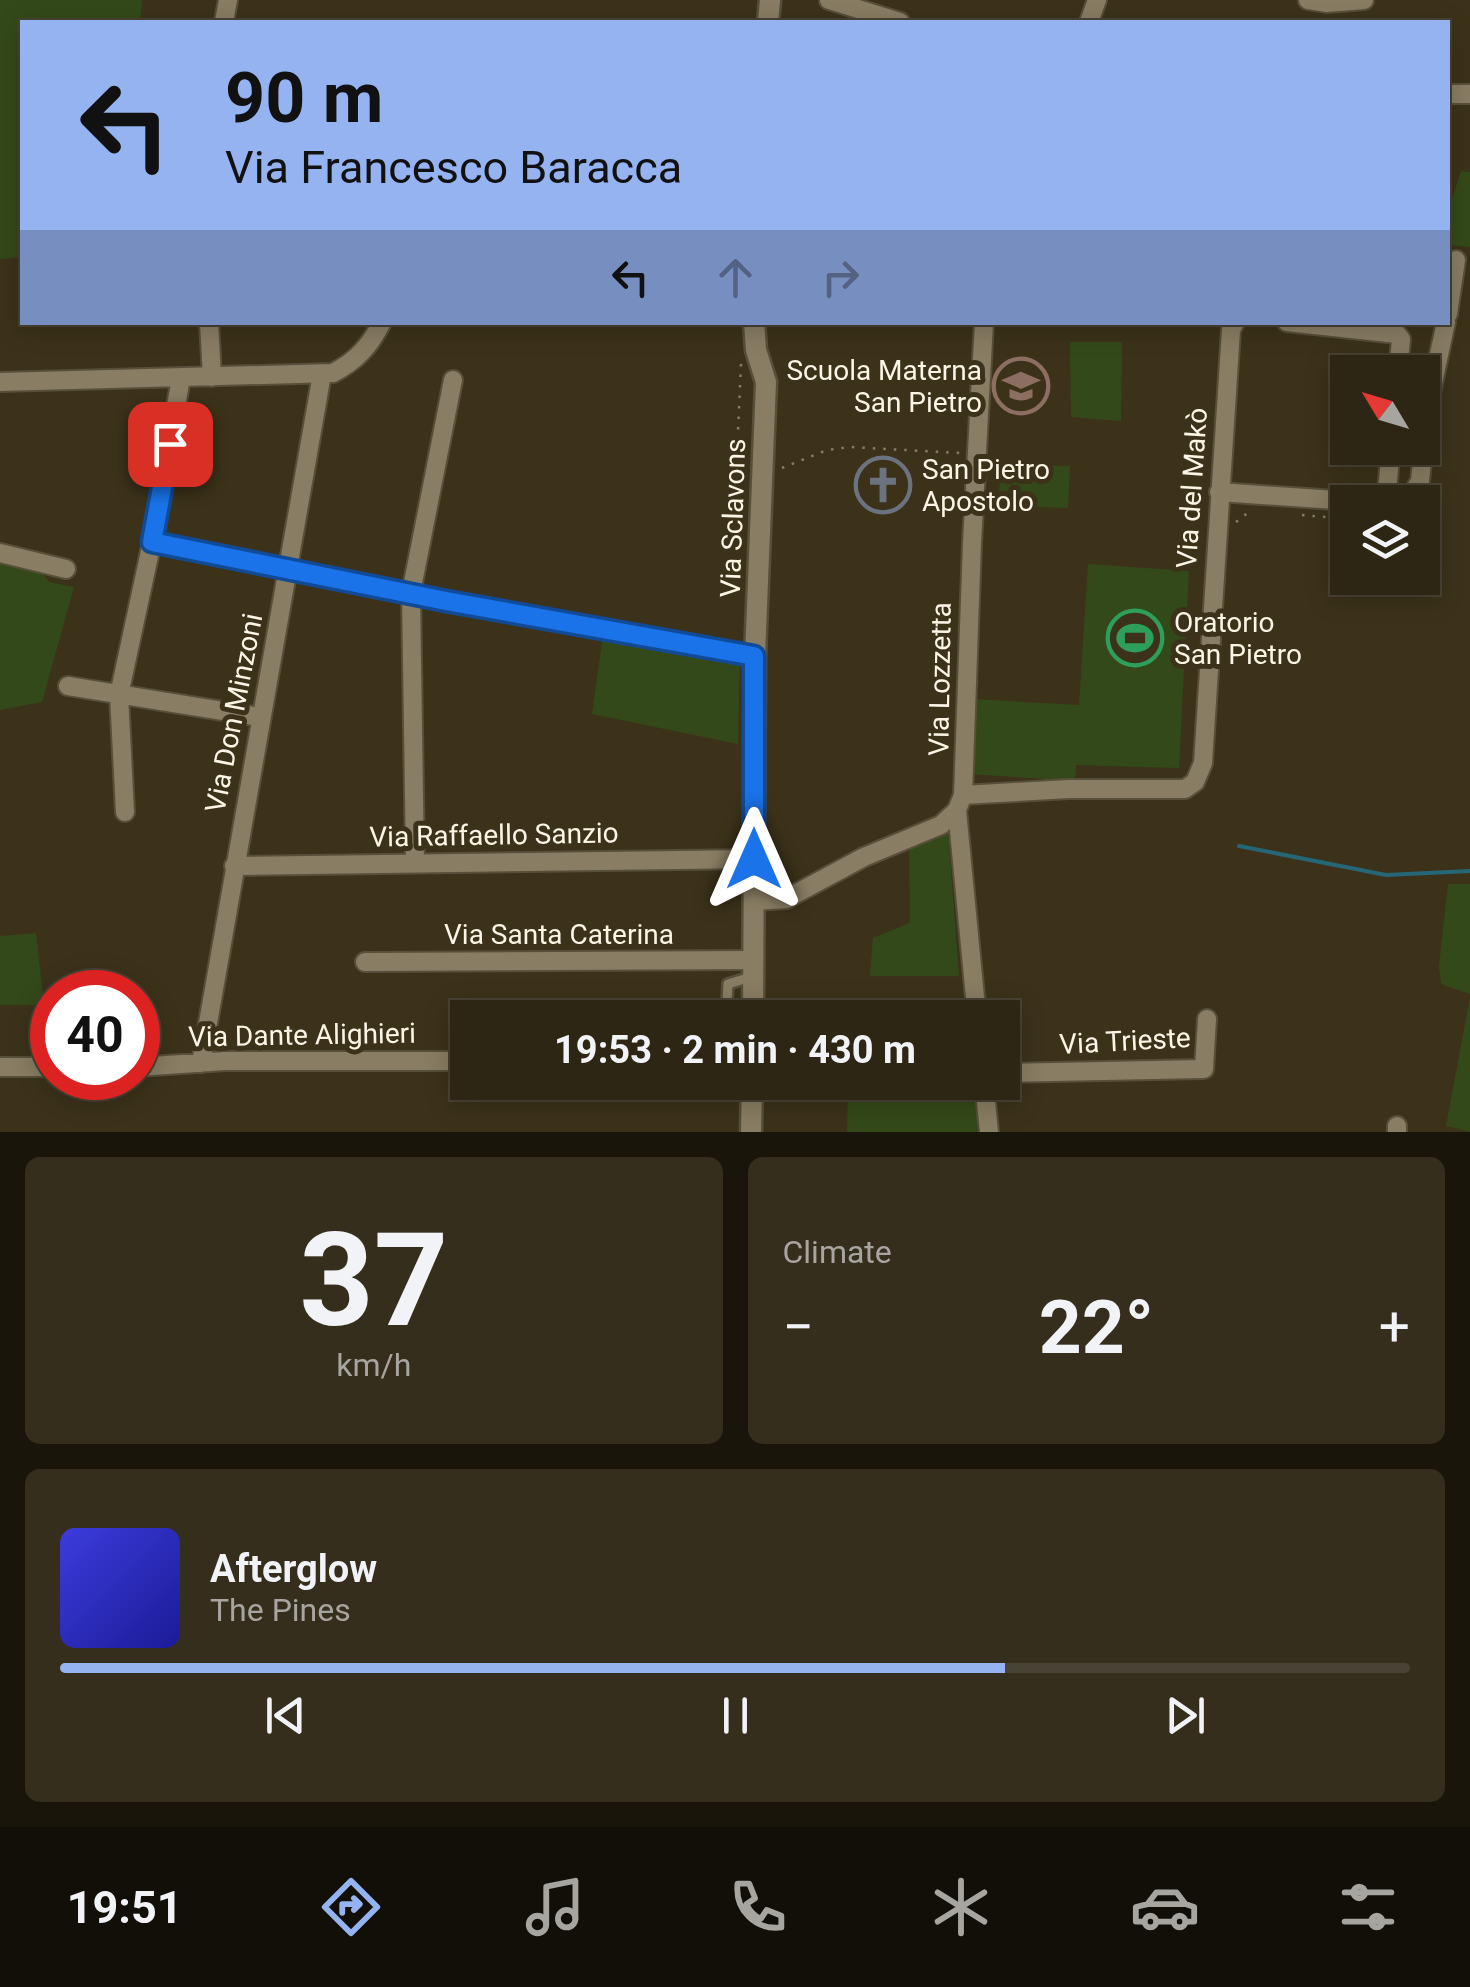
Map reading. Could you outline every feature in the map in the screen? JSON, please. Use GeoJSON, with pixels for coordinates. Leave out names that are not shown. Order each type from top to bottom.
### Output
{"type":"FeatureCollection","features":[{"type":"Feature","properties":{"kind":"street"},"geometry":{"type":"LineString","coordinates":[[829,0],[894,20]]}},
{"type":"Feature","properties":{"kind":"street"},"geometry":{"type":"LineString","coordinates":[[1308,0],[1364,0]]}},
{"type":"Feature","properties":{"kind":"street"},"geometry":{"type":"LineString","coordinates":[[1450,303],[1458,260]]}},
{"type":"Feature","properties":{"kind":"street"},"geometry":{"type":"LineString","coordinates":[[209,325],[212,377]]}},
{"type":"Feature","properties":{"kind":"street"},"geometry":{"type":"LineString","coordinates":[[0,382],[322,374],[350,364],[366,349],[380,325]]}},
{"type":"Feature","properties":{"kind":"street","name":"Via Sclavons"},"geometry":{"type":"LineString","coordinates":[[753,1000],[754,656],[766,382],[756,350],[754,325]]}},
{"type":"Feature","properties":{"kind":"street","name":"Via Lozzetta"},"geometry":{"type":"LineString","coordinates":[[960,803],[984,325]]}},
{"type":"Feature","properties":{"kind":"street","name":"Via del Makò"},"geometry":{"type":"LineString","coordinates":[[960,803],[1068,789],[1184,789],[1195,782],[1203,763],[1234,325]]}},
{"type":"Feature","properties":{"kind":"street"},"geometry":{"type":"LineString","coordinates":[[1314,325],[1397,334],[1401,339],[1400,355]]}},
{"type":"Feature","properties":{"kind":"street"},"geometry":{"type":"LineString","coordinates":[[1418,485],[1426,411],[1445,325]]}},
{"type":"Feature","properties":{"kind":"street","name":"Via Don Minzoni"},"geometry":{"type":"LineString","coordinates":[[201,1063],[322,374]]}},
{"type":"Feature","properties":{"kind":"street"},"geometry":{"type":"LineString","coordinates":[[125,812],[119,695],[152,542],[181,378]]}},
{"type":"Feature","properties":{"kind":"street"},"geometry":{"type":"LineString","coordinates":[[415,863],[412,592],[454,380]]}},
{"type":"Feature","properties":{"kind":"street"},"geometry":{"type":"LineString","coordinates":[[1219,492],[1330,500]]}},
{"type":"Feature","properties":{"kind":"street"},"geometry":{"type":"LineString","coordinates":[[152,542],[609,632],[754,656]]}},
{"type":"Feature","properties":{"kind":"street"},"geometry":{"type":"LineString","coordinates":[[0,554],[66,568]]}},
{"type":"Feature","properties":{"kind":"street"},"geometry":{"type":"LineString","coordinates":[[68,686],[260,718]]}},
{"type":"Feature","properties":{"kind":"street"},"geometry":{"type":"LineString","coordinates":[[755,902],[786,900],[864,858],[941,825],[960,803]]}},
{"type":"Feature","properties":{"kind":"street"},"geometry":{"type":"LineString","coordinates":[[960,803],[976,1000]]}},
{"type":"Feature","properties":{"kind":"street","name":"Via Raffaello Sanzio"},"geometry":{"type":"LineString","coordinates":[[234,866],[754,859]]}},
{"type":"Feature","properties":{"kind":"street","name":"Via Santa Caterina"},"geometry":{"type":"LineString","coordinates":[[366,962],[754,968]]}},
{"type":"Feature","properties":{"kind":"street","name":"Via Trieste"},"geometry":{"type":"LineString","coordinates":[[1020,1073],[1204,1069],[1207,1019]]}},
{"type":"Feature","properties":{"kind":"street","name":"Via Dante Alighieri"},"geometry":{"type":"LineString","coordinates":[[160,1066],[450,1061]]}},
{"type":"Feature","properties":{"kind":"street"},"geometry":{"type":"LineString","coordinates":[[0,1067],[30,1067]]}},
{"type":"Feature","properties":{"kind":"street"},"geometry":{"type":"LineString","coordinates":[[751,1132],[752,1100]]}},
{"type":"Feature","properties":{"kind":"street"},"geometry":{"type":"LineString","coordinates":[[986,1100],[989,1132]]}},
{"type":"Feature","properties":{"kind":"lane"},"geometry":{"type":"LineString","coordinates":[[727,1000],[728,984],[754,968]]}},
{"type":"Feature","properties":{"kind":"path"},"geometry":{"type":"LineString","coordinates":[[778,470],[827,450],[850,448],[977,454]]}},
{"type":"Feature","properties":{"kind":"path"},"geometry":{"type":"LineString","coordinates":[[1234,528],[1252,510]]}},
{"type":"Feature","properties":{"kind":"path"},"geometry":{"type":"LineString","coordinates":[[1290,514],[1330,517]]}},
{"type":"Feature","properties":{"kind":"green space"},"geometry":{"type":"Polygon","coordinates":[[[0,0],[142,0],[140,20],[20,20],[20,257],[0,259],[0,0]]]}},
{"type":"Feature","properties":{"kind":"green space"},"geometry":{"type":"Polygon","coordinates":[[[1461,171],[1470,172],[1470,247],[1450,245],[1450,206],[1461,171]]]}},
{"type":"Feature","properties":{"kind":"green space"},"geometry":{"type":"Polygon","coordinates":[[[1070,342],[1122,342],[1121,421],[1071,417],[1070,342]]]}},
{"type":"Feature","properties":{"kind":"green space"},"geometry":{"type":"Polygon","coordinates":[[[1001,465],[1070,466],[1068,508],[998,506],[1001,465]]]}},
{"type":"Feature","properties":{"kind":"green space"},"geometry":{"type":"Polygon","coordinates":[[[0,557],[34,563],[49,582],[74,587],[42,702],[0,710],[0,557]]]}},
{"type":"Feature","properties":{"kind":"green space","name":"Oratorio San Pietro"},"geometry":{"type":"Polygon","coordinates":[[[1088,564],[1189,571],[1179,768],[1076,765],[1075,781],[970,774],[973,699],[1079,705],[1088,564]]]}},
{"type":"Feature","properties":{"kind":"green space"},"geometry":{"type":"Polygon","coordinates":[[[603,635],[740,657],[738,744],[592,714],[603,635]]]}},
{"type":"Feature","properties":{"kind":"green space"},"geometry":{"type":"Polygon","coordinates":[[[948,829],[959,976],[870,976],[873,938],[910,923],[909,850],[948,829]]]}},
{"type":"Feature","properties":{"kind":"green space"},"geometry":{"type":"Polygon","coordinates":[[[1448,884],[1470,884],[1470,994],[1441,984],[1439,967],[1448,884]]]}},
{"type":"Feature","properties":{"kind":"green space"},"geometry":{"type":"Polygon","coordinates":[[[36,933],[40,970],[30,970],[30,1005],[0,1005],[0,936],[36,933]]]}},
{"type":"Feature","properties":{"kind":"green space"},"geometry":{"type":"Polygon","coordinates":[[[1470,997],[1470,1132],[1446,1126],[1470,997]]]}},
{"type":"Feature","properties":{"kind":"green space"},"geometry":{"type":"Polygon","coordinates":[[[848,1100],[977,1100],[980,1132],[847,1132],[848,1100]]]}},
{"type":"Feature","properties":{"kind":"waterway"},"geometry":{"type":"LineString","coordinates":[[1239,846],[1386,875],[1470,871]]}},
{"type":"Feature","properties":{"kind":"place","name":"Scuola Materna San Pietro"},"geometry":{"type":"Point","coordinates":[1021,386]}},
{"type":"Feature","properties":{"kind":"place","name":"San Pietro Apostolo"},"geometry":{"type":"Point","coordinates":[883,485]}},
{"type":"Feature","properties":{"kind":"place","name":"Oratorio San Pietro"},"geometry":{"type":"Point","coordinates":[1135,638]}},
{"type":"Feature","properties":{"kind":"route"},"geometry":{"type":"LineString","coordinates":[[170,444],[152,542],[609,632],[754,656],[754,859]]}}]}
